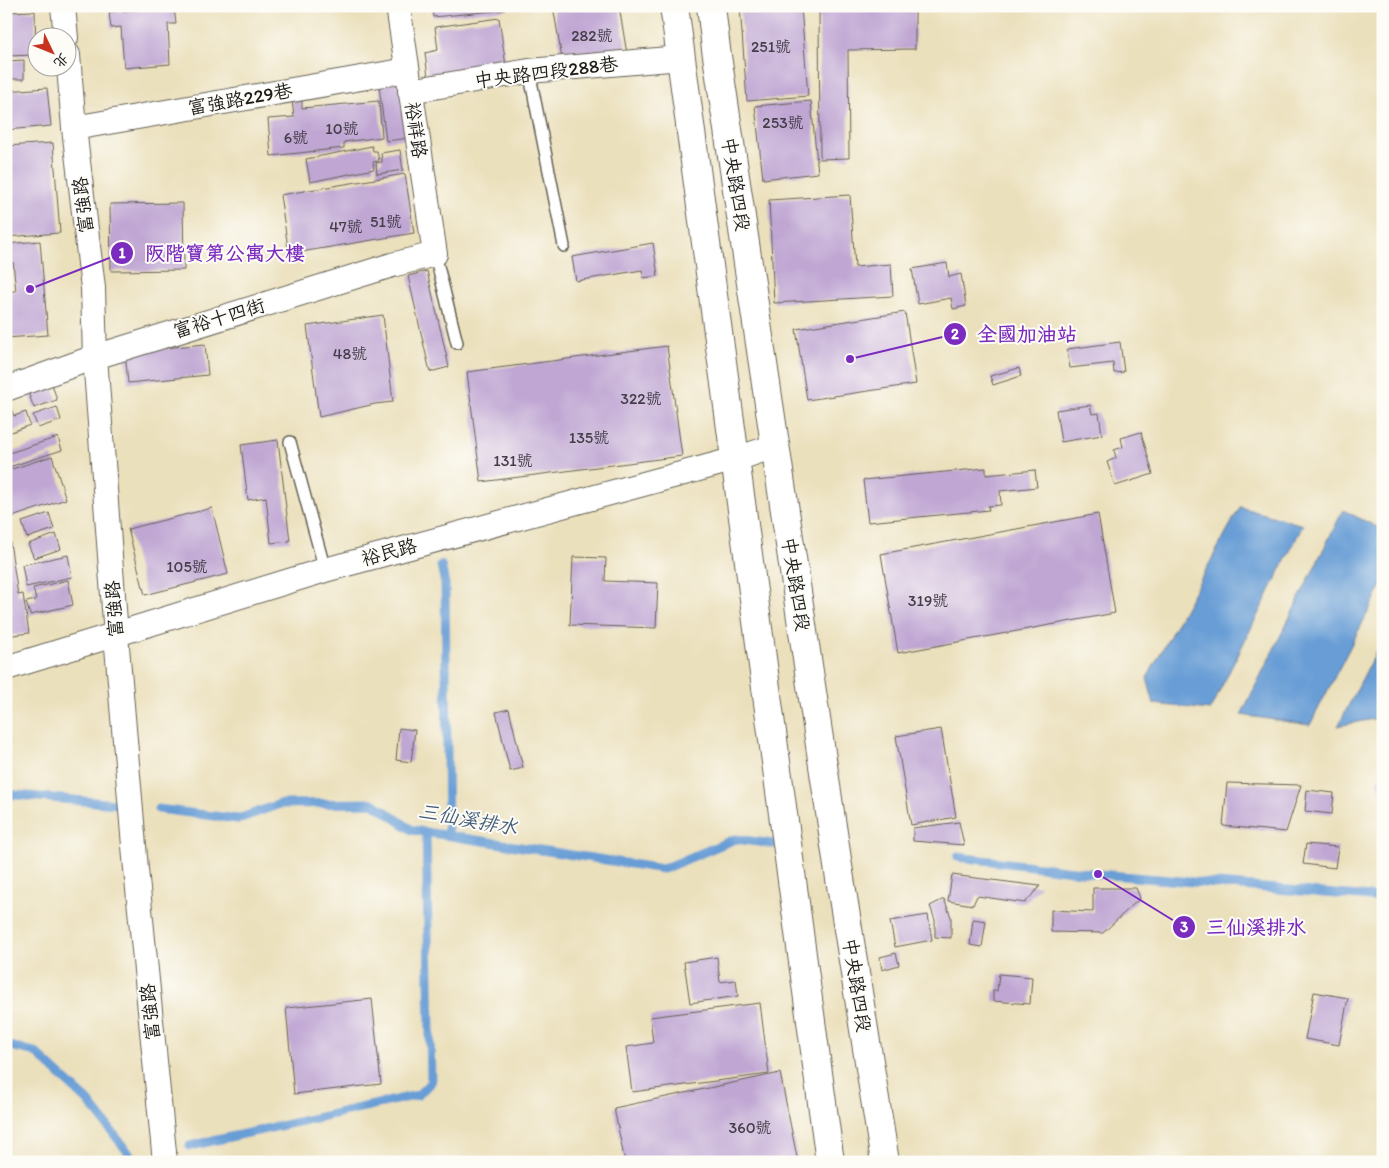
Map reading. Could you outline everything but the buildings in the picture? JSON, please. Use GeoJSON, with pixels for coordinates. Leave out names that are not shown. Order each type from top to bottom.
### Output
{"type":"FeatureCollection","features":[{"type":"Feature","properties":{"kind":"street"},"geometry":{"type":"LineString","coordinates":[[63,6],[65,28]]}},
{"type":"Feature","properties":{"kind":"street","name":"裕祥路"},"geometry":{"type":"LineString","coordinates":[[398,6],[435,254]]}},
{"type":"Feature","properties":{"kind":"street","name":"中央路四段"},"geometry":{"type":"LineString","coordinates":[[674,6],[830,1162]]}},
{"type":"Feature","properties":{"kind":"street","name":"中央路四段"},"geometry":{"type":"LineString","coordinates":[[711,6],[838,866],[885,1162]]}},
{"type":"Feature","properties":{"kind":"street","name":"中央路四段288巷"},"geometry":{"type":"LineString","coordinates":[[409,80],[681,58]]}},
{"type":"Feature","properties":{"kind":"street","name":"富強路"},"geometry":{"type":"LineString","coordinates":[[70,78],[93,288],[95,357],[116,635],[137,878],[165,1162]]}},
{"type":"Feature","properties":{"kind":"street","name":"富強路229巷"},"geometry":{"type":"LineString","coordinates":[[74,128],[409,80]]}},
{"type":"Feature","properties":{"kind":"street","name":"富裕十四街"},"geometry":{"type":"LineString","coordinates":[[6,389],[95,357],[392,265],[435,254]]}},
{"type":"Feature","properties":{"kind":"street","name":"裕民路"},"geometry":{"type":"LineString","coordinates":[[6,668],[325,570],[736,459],[776,446]]}},
{"type":"Feature","properties":{"kind":"lane"},"geometry":{"type":"LineString","coordinates":[[529,71],[564,246]]}},
{"type":"Feature","properties":{"kind":"lane"},"geometry":{"type":"LineString","coordinates":[[435,254],[457,343]]}},
{"type":"Feature","properties":{"kind":"lane"},"geometry":{"type":"LineString","coordinates":[[290,442],[325,570]]}},
{"type":"Feature","properties":{"kind":"water"},"geometry":{"type":"Polygon","coordinates":[[[1240,507],[1303,525],[1210,710],[1154,704],[1147,678],[1240,507]]]}},
{"type":"Feature","properties":{"kind":"water"},"geometry":{"type":"Polygon","coordinates":[[[1343,510],[1383,530],[1383,583],[1310,725],[1241,715],[1343,510]]]}},
{"type":"Feature","properties":{"kind":"water"},"geometry":{"type":"Polygon","coordinates":[[[1383,638],[1383,717],[1338,726],[1383,638]]]}},
{"type":"Feature","properties":{"kind":"waterway"},"geometry":{"type":"LineString","coordinates":[[441,565],[445,584],[448,835]]}},
{"type":"Feature","properties":{"kind":"waterway","name":"三仙溪排水"},"geometry":{"type":"LineString","coordinates":[[6,794],[117,804]]}},
{"type":"Feature","properties":{"kind":"waterway","name":"三仙溪排水"},"geometry":{"type":"LineString","coordinates":[[158,809],[238,819],[280,804],[373,803],[412,830],[663,869],[735,839],[774,844]]}},
{"type":"Feature","properties":{"kind":"waterway"},"geometry":{"type":"LineString","coordinates":[[190,1146],[418,1095],[431,1082],[426,832]]}},
{"type":"Feature","properties":{"kind":"waterway","name":"三仙溪排水"},"geometry":{"type":"LineString","coordinates":[[958,857],[1098,874],[1383,898]]}},
{"type":"Feature","properties":{"kind":"waterway"},"geometry":{"type":"LineString","coordinates":[[6,1045],[35,1052],[88,1101],[137,1162]]}},
{"type":"Feature","properties":{"kind":"place","name":"阪階寶第公寓大樓"},"geometry":{"type":"Point","coordinates":[30,289]}},
{"type":"Feature","properties":{"kind":"place","name":"全國加油站"},"geometry":{"type":"Point","coordinates":[850,359]}},
{"type":"Feature","properties":{"kind":"place","name":"三仙溪排水"},"geometry":{"type":"Point","coordinates":[1098,874]}}]}
